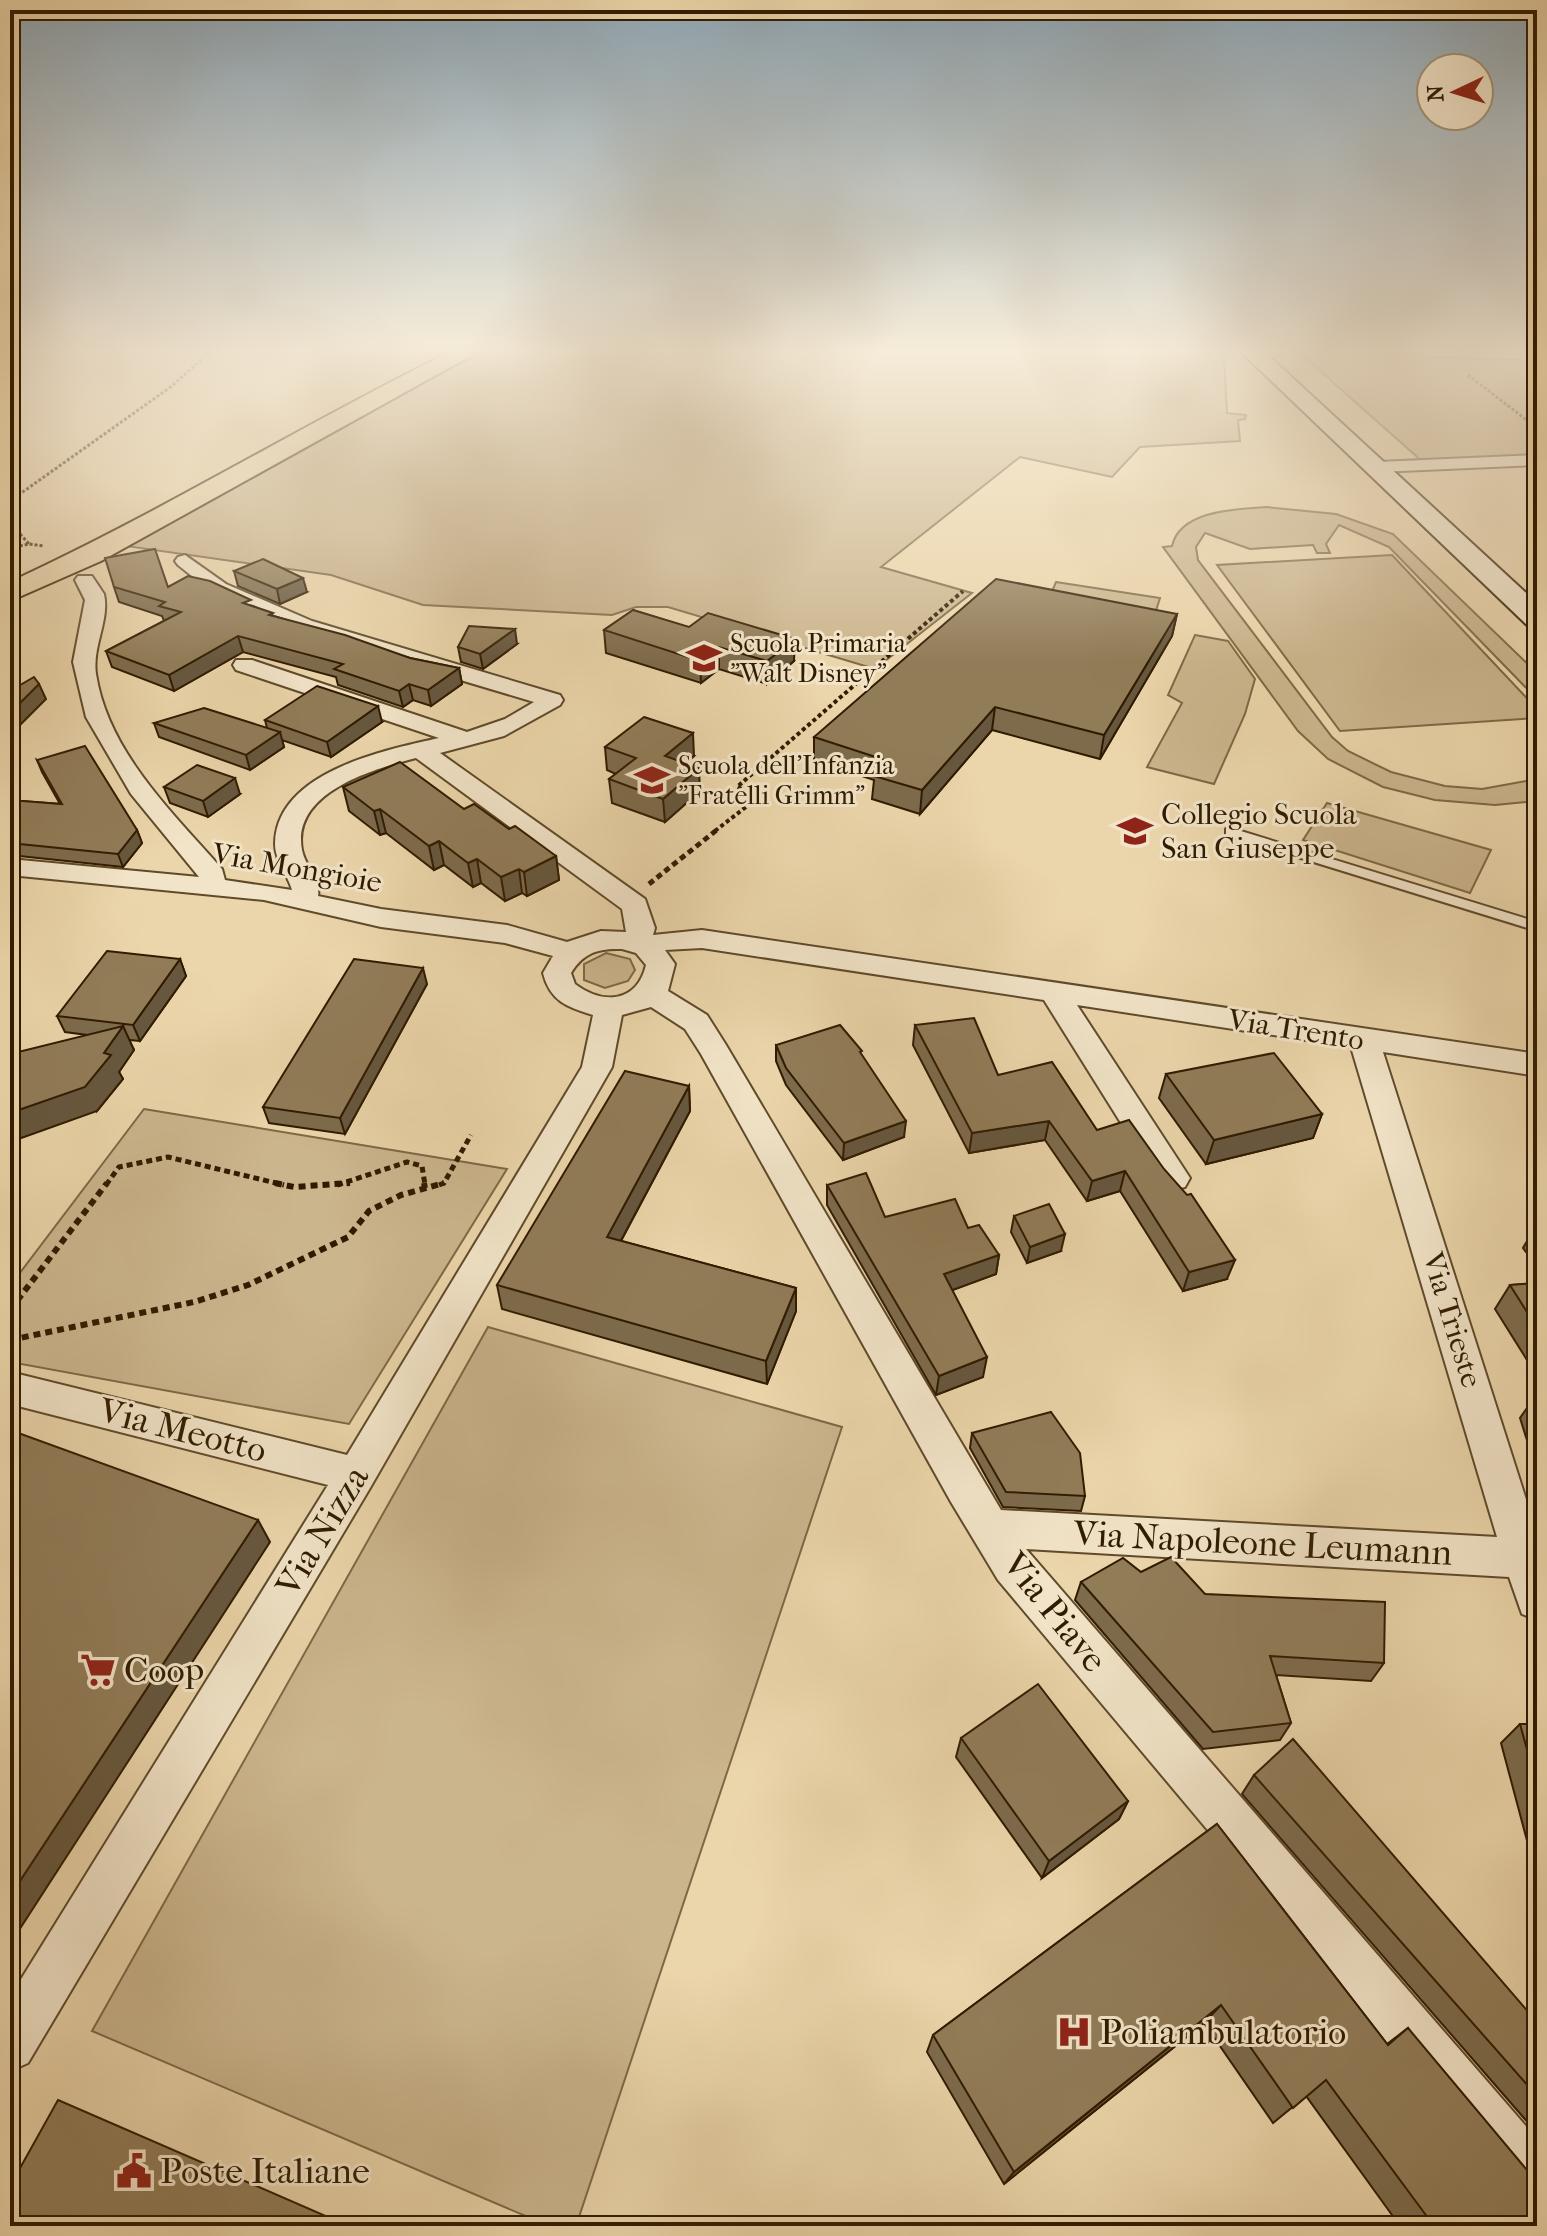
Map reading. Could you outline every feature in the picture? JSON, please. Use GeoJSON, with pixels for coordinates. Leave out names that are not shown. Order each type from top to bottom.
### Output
{"type":"FeatureCollection","features":[{"type":"Feature","properties":{"kind":"main road"},"geometry":{"type":"LineString","coordinates":[[20,570],[103,545],[271,453]]}},
{"type":"Feature","properties":{"kind":"main road"},"geometry":{"type":"LineString","coordinates":[[1363,453],[1537,619]]}},
{"type":"Feature","properties":{"kind":"main road"},"geometry":{"type":"LineString","coordinates":[[1393,453],[1537,586]]}},
{"type":"Feature","properties":{"kind":"street"},"geometry":{"type":"LineString","coordinates":[[1378,467],[1537,460]]}},
{"type":"Feature","properties":{"kind":"street"},"geometry":{"type":"LineString","coordinates":[[185,561],[231,594],[304,626],[552,700],[513,724],[419,749],[336,779],[302,807],[290,825],[288,842],[291,860],[306,888],[303,900]]}},
{"type":"Feature","properties":{"kind":"street"},"geometry":{"type":"LineString","coordinates":[[85,580],[95,591],[98,608],[87,634],[83,665],[101,726],[124,771],[213,875],[211,885]]}},
{"type":"Feature","properties":{"kind":"street"},"geometry":{"type":"LineString","coordinates":[[244,665],[465,739]]}},
{"type":"Feature","properties":{"kind":"street"},"geometry":{"type":"LineString","coordinates":[[419,749],[629,900],[640,914],[641,944]]}},
{"type":"Feature","properties":{"kind":"street","name":"Via Mongioie"},"geometry":{"type":"LineString","coordinates":[[10,867],[211,885],[303,900],[381,918],[507,934],[570,952]]}},
{"type":"Feature","properties":{"kind":"street","name":"Via Trento"},"geometry":{"type":"LineString","coordinates":[[641,944],[702,939],[1537,1065]]}},
{"type":"Feature","properties":{"kind":"street"},"geometry":{"type":"LineString","coordinates":[[596,941],[641,944],[661,964],[658,984],[637,1001],[609,1008],[577,1002],[558,984],[557,973],[570,952],[596,941]]}},
{"type":"Feature","properties":{"kind":"street","name":"Via Piave"},"geometry":{"type":"LineString","coordinates":[[650,993],[696,1022],[1013,1566],[1537,2181]]}},
{"type":"Feature","properties":{"kind":"street"},"geometry":{"type":"LineString","coordinates":[[1054,993],[1173,1178]]}},
{"type":"Feature","properties":{"kind":"street","name":"Via Nizza"},"geometry":{"type":"LineString","coordinates":[[10,2045],[356,1475],[597,1067],[609,1008]]}},
{"type":"Feature","properties":{"kind":"street","name":"Via Trieste"},"geometry":{"type":"LineString","coordinates":[[1364,1041],[1531,1558],[1537,1600]]}},
{"type":"Feature","properties":{"kind":"street","name":"Via Meotto"},"geometry":{"type":"LineString","coordinates":[[10,1388],[356,1475]]}},
{"type":"Feature","properties":{"kind":"street","name":"Via Napoleone Leumann"},"geometry":{"type":"LineString","coordinates":[[989,1528],[1531,1558]]}},
{"type":"Feature","properties":{"kind":"lane"},"geometry":{"type":"LineString","coordinates":[[1231,832],[1537,927]]}},
{"type":"Feature","properties":{"kind":"path"},"geometry":{"type":"LineString","coordinates":[[10,501],[77,453]]}},
{"type":"Feature","properties":{"kind":"path"},"geometry":{"type":"LineString","coordinates":[[10,523],[20,570]]}},
{"type":"Feature","properties":{"kind":"path"},"geometry":{"type":"LineString","coordinates":[[629,900],[760,796],[737,787],[963,591]]}},
{"type":"Feature","properties":{"kind":"path"},"geometry":{"type":"LineString","coordinates":[[10,1340],[194,1302],[248,1285],[348,1237],[369,1211],[401,1195],[444,1183],[471,1135]]}},
{"type":"Feature","properties":{"kind":"path"},"geometry":{"type":"LineString","coordinates":[[10,1310],[119,1167],[168,1157],[294,1187],[346,1184],[407,1162],[422,1166],[425,1188]]}},
{"type":"Feature","properties":{"kind":"shaded area"},"geometry":{"type":"Polygon","coordinates":[[[292,453],[1134,453],[1112,477],[1020,457],[881,567],[972,593],[875,669],[668,607],[636,607],[612,615],[423,605],[331,575],[126,546],[292,453]]]}},
{"type":"Feature","properties":{"kind":"shaded area"},"geometry":{"type":"Polygon","coordinates":[[[1413,453],[1537,453],[1537,457],[1424,463],[1413,453]]]}},
{"type":"Feature","properties":{"kind":"shaded area"},"geometry":{"type":"Polygon","coordinates":[[[1266,507],[1336,514],[1393,534],[1537,673],[1537,699],[1389,547],[1339,525],[1326,544],[1330,553],[1317,553],[1313,545],[1250,549],[1205,533],[1196,547],[1198,560],[1332,737],[1348,751],[1391,772],[1445,786],[1482,789],[1537,779],[1537,801],[1495,805],[1435,800],[1383,787],[1328,759],[1298,731],[1163,547],[1172,546],[1177,534],[1198,518],[1226,511],[1266,507]]]}},
{"type":"Feature","properties":{"kind":"shaded area"},"geometry":{"type":"Polygon","coordinates":[[[1392,555],[1537,709],[1537,718],[1340,731],[1217,565],[1392,555]]]}},
{"type":"Feature","properties":{"kind":"shaded area"},"geometry":{"type":"Polygon","coordinates":[[[1056,582],[1160,598],[1152,623],[1045,607],[1056,582]]]}},
{"type":"Feature","properties":{"kind":"shaded area"},"geometry":{"type":"Polygon","coordinates":[[[1195,635],[1228,641],[1255,679],[1245,714],[1214,784],[1147,767],[1182,703],[1168,695],[1195,635]]]}},
{"type":"Feature","properties":{"kind":"shaded area"},"geometry":{"type":"Polygon","coordinates":[[[1327,803],[1491,850],[1470,893],[1303,840],[1327,803]]]}},
{"type":"Feature","properties":{"kind":"shaded area"},"geometry":{"type":"Polygon","coordinates":[[[606,953],[630,959],[635,970],[628,981],[605,988],[584,980],[584,964],[606,953]]]}},
{"type":"Feature","properties":{"kind":"shaded area"},"geometry":{"type":"Polygon","coordinates":[[[144,1109],[507,1169],[349,1424],[10,1362],[10,1286],[144,1109]]]}},
{"type":"Feature","properties":{"kind":"shaded area"},"geometry":{"type":"Polygon","coordinates":[[[488,1327],[842,1427],[576,2226],[549,2226],[92,2031],[488,1327]]]}},
{"type":"Feature","properties":{"kind":"building"},"geometry":{"type":"Polygon","coordinates":[[[155,549],[168,587],[188,576],[210,581],[251,600],[243,603],[273,613],[269,615],[345,635],[410,658],[459,668],[428,690],[409,684],[399,691],[334,669],[343,664],[238,636],[169,675],[106,651],[181,612],[159,606],[165,602],[114,587],[105,558],[155,549]]]}},
{"type":"Feature","properties":{"kind":"building"},"geometry":{"type":"Polygon","coordinates":[[[263,559],[303,578],[277,589],[234,571],[263,559]]]}},
{"type":"Feature","properties":{"kind":"building"},"geometry":{"type":"Polygon","coordinates":[[[996,579],[1177,614],[1104,735],[995,707],[922,790],[874,776],[888,761],[814,737],[996,579]]]}},
{"type":"Feature","properties":{"kind":"building"},"geometry":{"type":"Polygon","coordinates":[[[633,610],[689,627],[708,613],[795,639],[767,661],[719,647],[700,661],[604,630],[633,610]]]}},
{"type":"Feature","properties":{"kind":"building"},"geometry":{"type":"Polygon","coordinates":[[[469,626],[515,629],[480,654],[458,647],[469,626]]]}},
{"type":"Feature","properties":{"kind":"building"},"geometry":{"type":"Polygon","coordinates":[[[34,677],[39,684],[10,713],[10,691],[34,677]]]}},
{"type":"Feature","properties":{"kind":"building"},"geometry":{"type":"Polygon","coordinates":[[[317,686],[378,706],[327,742],[265,720],[317,686]]]}},
{"type":"Feature","properties":{"kind":"building"},"geometry":{"type":"Polygon","coordinates":[[[204,708],[280,732],[246,755],[154,723],[204,708]]]}},
{"type":"Feature","properties":{"kind":"building"},"geometry":{"type":"Polygon","coordinates":[[[644,717],[693,733],[665,756],[699,768],[663,799],[609,779],[636,758],[605,747],[644,717]]]}},
{"type":"Feature","properties":{"kind":"building"},"geometry":{"type":"Polygon","coordinates":[[[85,746],[137,830],[118,854],[10,843],[10,800],[62,804],[37,760],[85,746]]]}},
{"type":"Feature","properties":{"kind":"building"},"geometry":{"type":"Polygon","coordinates":[[[400,762],[464,809],[474,804],[509,829],[515,826],[556,856],[524,872],[519,869],[501,877],[477,859],[468,863],[439,841],[429,846],[380,809],[374,811],[343,787],[400,762]]]}},
{"type":"Feature","properties":{"kind":"building"},"geometry":{"type":"Polygon","coordinates":[[[197,765],[235,778],[203,801],[164,787],[197,765]]]}},
{"type":"Feature","properties":{"kind":"building"},"geometry":{"type":"Polygon","coordinates":[[[107,951],[180,959],[133,1025],[57,1016],[107,951]]]}},
{"type":"Feature","properties":{"kind":"building"},"geometry":{"type":"Polygon","coordinates":[[[354,959],[423,968],[340,1118],[263,1107],[354,959]]]}},
{"type":"Feature","properties":{"kind":"building"},"geometry":{"type":"Polygon","coordinates":[[[974,1018],[998,1075],[1052,1062],[1097,1130],[1129,1120],[1164,1169],[1187,1195],[1191,1194],[1235,1260],[1189,1272],[1125,1171],[1092,1181],[1049,1121],[972,1133],[915,1025],[974,1018]]]}},
{"type":"Feature","properties":{"kind":"building"},"geometry":{"type":"Polygon","coordinates":[[[840,1025],[862,1051],[906,1121],[844,1143],[786,1068],[776,1045],[840,1025]]]}},
{"type":"Feature","properties":{"kind":"building"},"geometry":{"type":"Polygon","coordinates":[[[123,1026],[104,1053],[111,1055],[85,1087],[10,1113],[10,1054],[123,1026]]]}},
{"type":"Feature","properties":{"kind":"building"},"geometry":{"type":"Polygon","coordinates":[[[1274,1053],[1322,1114],[1214,1140],[1166,1074],[1274,1053]]]}},
{"type":"Feature","properties":{"kind":"building"},"geometry":{"type":"Polygon","coordinates":[[[625,1071],[689,1086],[607,1237],[796,1288],[766,1361],[497,1285],[625,1071]]]}},
{"type":"Feature","properties":{"kind":"building"},"geometry":{"type":"Polygon","coordinates":[[[866,1173],[885,1217],[955,1199],[968,1228],[979,1225],[999,1255],[944,1274],[987,1357],[939,1376],[827,1185],[866,1173]]]}},
{"type":"Feature","properties":{"kind":"building"},"geometry":{"type":"Polygon","coordinates":[[[1049,1204],[1065,1234],[1030,1247],[1014,1216],[1049,1204]]]}},
{"type":"Feature","properties":{"kind":"building"},"geometry":{"type":"Polygon","coordinates":[[[1537,1283],[1537,1328],[1510,1285],[1537,1283]]]}},
{"type":"Feature","properties":{"kind":"building"},"geometry":{"type":"Polygon","coordinates":[[[1051,1412],[1080,1453],[1085,1496],[1006,1492],[972,1433],[1051,1412]]]}},
{"type":"Feature","properties":{"kind":"building","name":"Coop"},"geometry":{"type":"Polygon","coordinates":[[[10,1430],[258,1520],[10,1896],[10,1430]]]}},
{"type":"Feature","properties":{"kind":"building"},"geometry":{"type":"Polygon","coordinates":[[[1171,1557],[1205,1594],[1385,1602],[1384,1663],[1270,1656],[1291,1723],[1213,1732],[1081,1582],[1123,1558],[1141,1572],[1171,1557]]]}},
{"type":"Feature","properties":{"kind":"building"},"geometry":{"type":"Polygon","coordinates":[[[1038,1684],[1128,1801],[1049,1861],[961,1738],[1038,1684]]]}},
{"type":"Feature","properties":{"kind":"building"},"geometry":{"type":"Polygon","coordinates":[[[1520,1724],[1537,1724],[1537,1786],[1520,1724]]]}},
{"type":"Feature","properties":{"kind":"building"},"geometry":{"type":"Polygon","coordinates":[[[1293,1739],[1537,2022],[1537,2096],[1254,1775],[1293,1739]]]}},
{"type":"Feature","properties":{"kind":"building","name":"Poliambulatorio"},"geometry":{"type":"Polygon","coordinates":[[[1217,1824],[1388,2045],[1408,2028],[1537,2182],[1537,2226],[1434,2226],[1326,2080],[1293,2108],[1221,2005],[1014,2172],[933,2035],[1217,1824]]]}},
{"type":"Feature","properties":{"kind":"building","name":"Poste Italiane"},"geometry":{"type":"Polygon","coordinates":[[[58,2100],[328,2217],[325,2226],[10,2226],[10,2186],[58,2100]]]}},
{"type":"Feature","properties":{"kind":"place","name":"Scuola Primaria \"Walt Disney\""},"geometry":{"type":"Point","coordinates":[704,658]}},
{"type":"Feature","properties":{"kind":"place","name":"Scuola dell'Infanzia \"Fratelli Grimm\""},"geometry":{"type":"Point","coordinates":[652,780]}},
{"type":"Feature","properties":{"kind":"place","name":"Collegio Scuola San Giuseppe"},"geometry":{"type":"Point","coordinates":[1135,831]}},
{"type":"Feature","properties":{"kind":"place","name":"Coop"},"geometry":{"type":"Point","coordinates":[98,1670]}},
{"type":"Feature","properties":{"kind":"place","name":"Poliambulatorio"},"geometry":{"type":"Point","coordinates":[1074,2032]}},
{"type":"Feature","properties":{"kind":"place","name":"Poste Italiane"},"geometry":{"type":"Point","coordinates":[134,2171]}}]}
